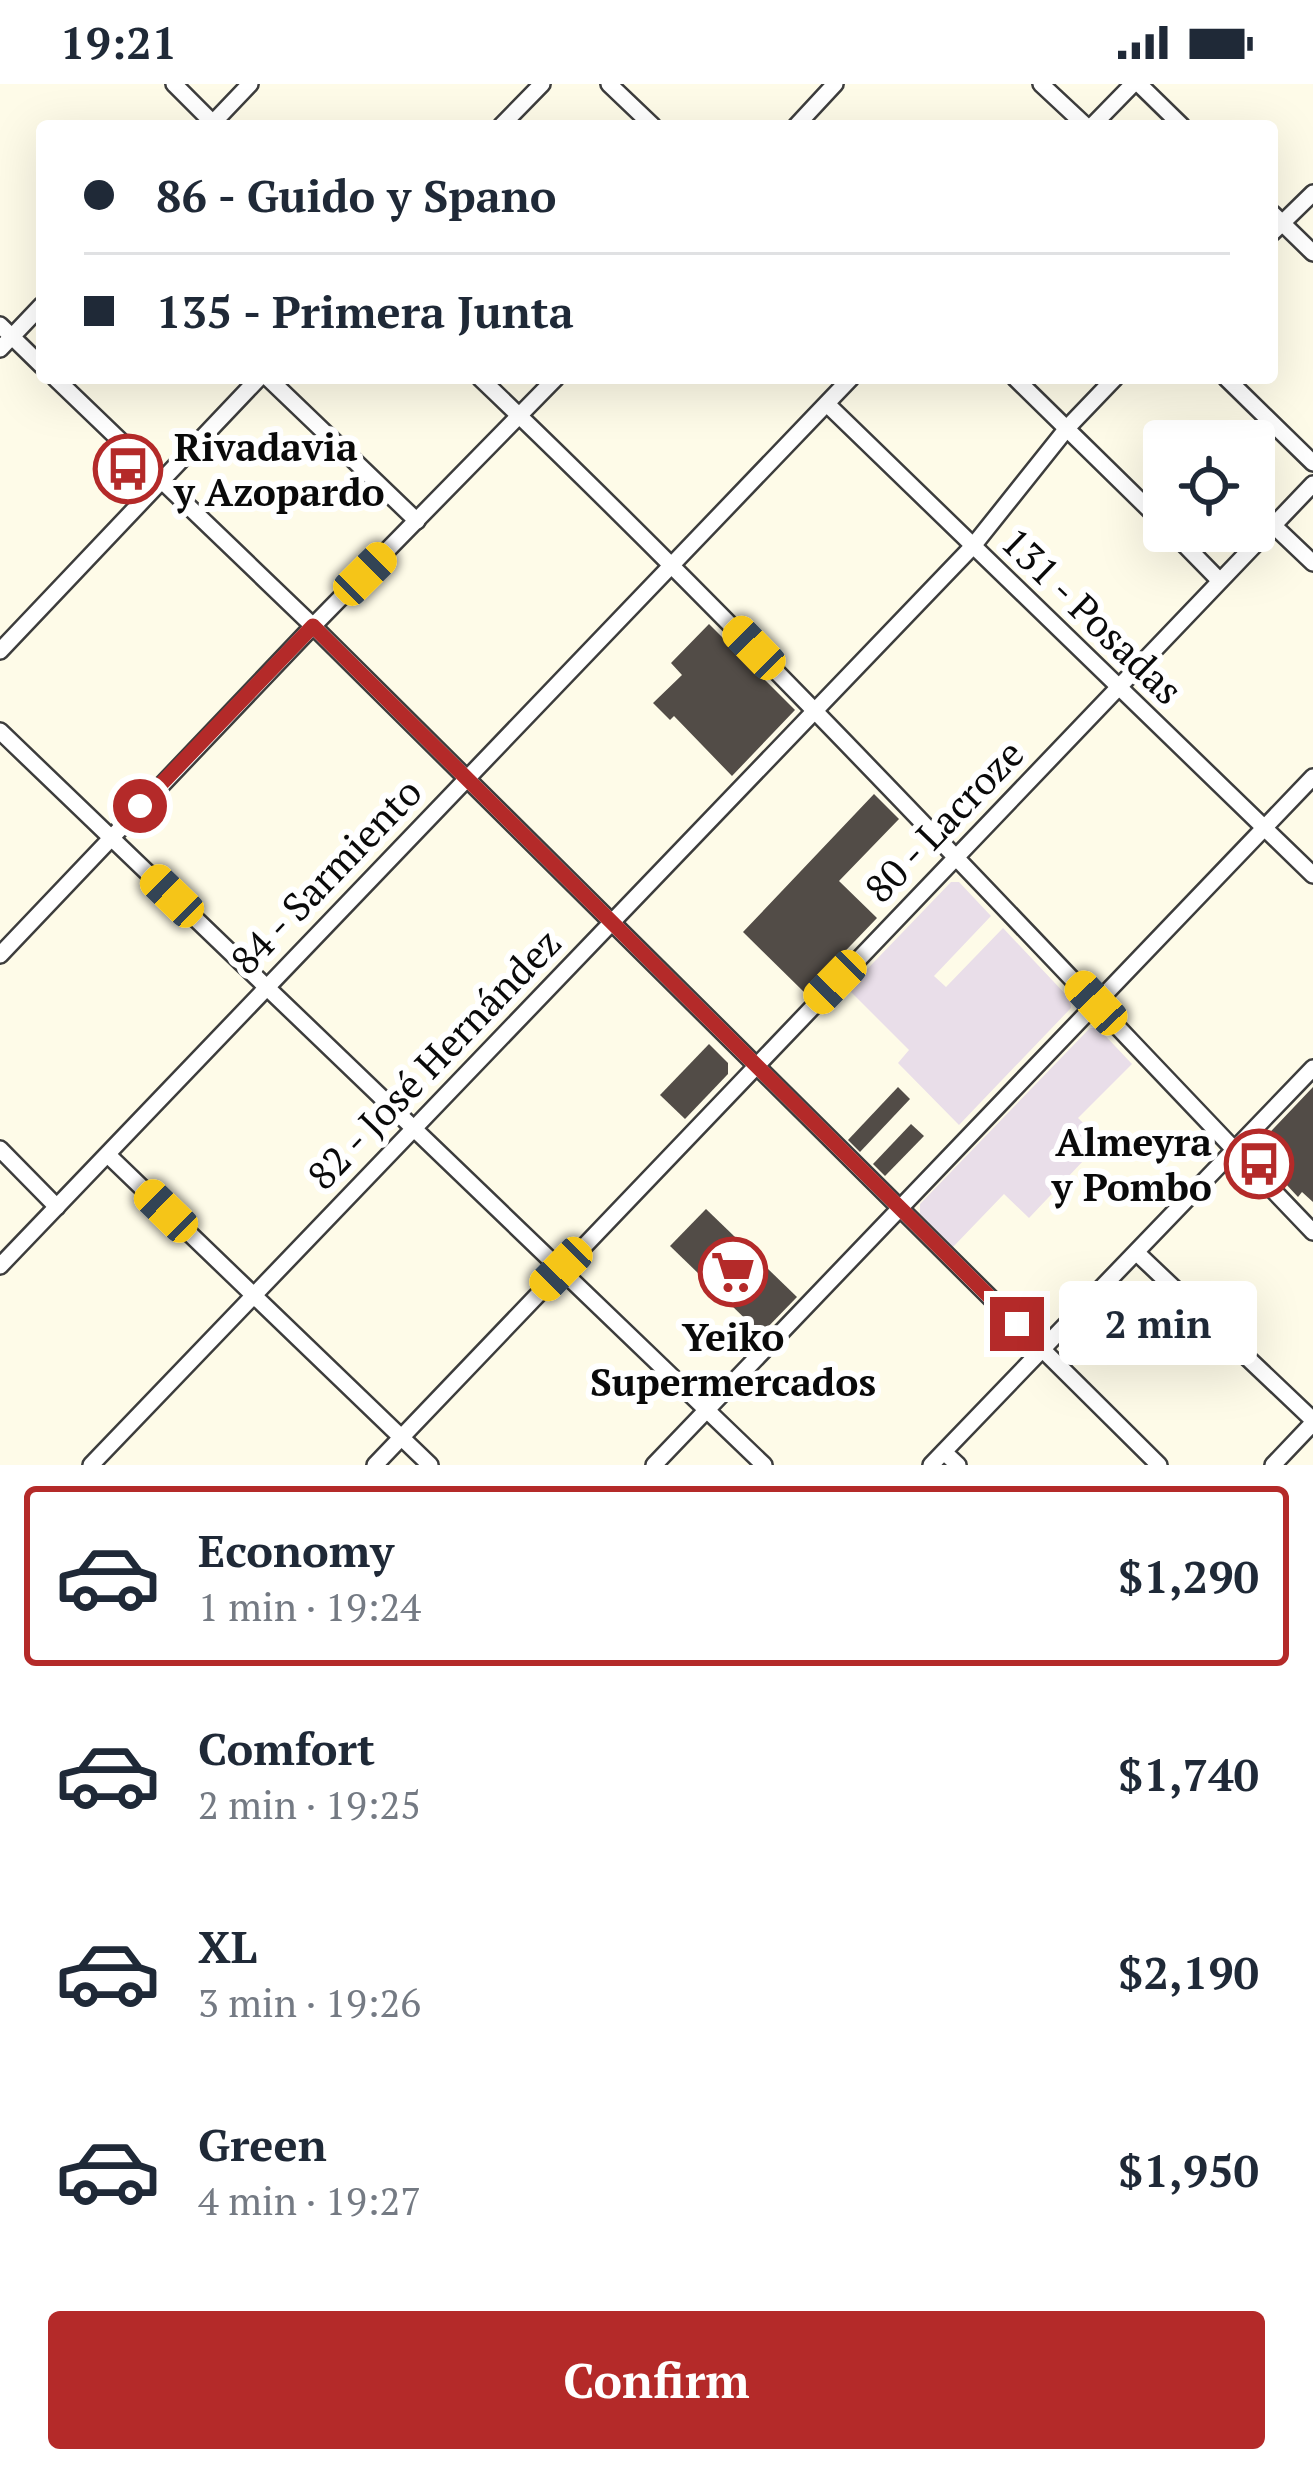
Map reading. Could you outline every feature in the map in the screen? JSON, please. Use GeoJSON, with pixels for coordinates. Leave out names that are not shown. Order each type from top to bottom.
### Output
{"type":"FeatureCollection","features":[{"type":"Feature","properties":{"kind":"street"},"geometry":{"type":"LineString","coordinates":[[174,84],[208,120]]}},
{"type":"Feature","properties":{"kind":"street"},"geometry":{"type":"LineString","coordinates":[[218,120],[250,84]]}},
{"type":"Feature","properties":{"kind":"street"},"geometry":{"type":"LineString","coordinates":[[507,120],[542,84]]}},
{"type":"Feature","properties":{"kind":"street"},"geometry":{"type":"LineString","coordinates":[[609,84],[647,120]]}},
{"type":"Feature","properties":{"kind":"street"},"geometry":{"type":"LineString","coordinates":[[802,120],[835,84]]}},
{"type":"Feature","properties":{"kind":"street"},"geometry":{"type":"LineString","coordinates":[[1041,84],[1082,120]]}},
{"type":"Feature","properties":{"kind":"street"},"geometry":{"type":"LineString","coordinates":[[1096,120],[1136,84],[1175,120]]}},
{"type":"Feature","properties":{"kind":"street"},"geometry":{"type":"LineString","coordinates":[[1278,221],[1313,193]]}},
{"type":"Feature","properties":{"kind":"street"},"geometry":{"type":"LineString","coordinates":[[1278,225],[1313,253]]}},
{"type":"Feature","properties":{"kind":"street"},"geometry":{"type":"LineString","coordinates":[[36,310],[4,337],[36,361]]}},
{"type":"Feature","properties":{"kind":"street"},"geometry":{"type":"LineString","coordinates":[[61,384],[313,626],[1159,1465]]}},
{"type":"Feature","properties":{"kind":"street"},"geometry":{"type":"LineString","coordinates":[[0,651],[257,384]]}},
{"type":"Feature","properties":{"kind":"street"},"geometry":{"type":"LineString","coordinates":[[269,384],[417,521]]}},
{"type":"Feature","properties":{"kind":"street"},"geometry":{"type":"LineString","coordinates":[[486,384],[815,710],[1313,1232]]}},
{"type":"Feature","properties":{"kind":"street"},"geometry":{"type":"LineString","coordinates":[[0,955],[550,384]]}},
{"type":"Feature","properties":{"kind":"street","name":"84 - Sarmiento"},"geometry":{"type":"LineString","coordinates":[[0,1266],[845,384]]}},
{"type":"Feature","properties":{"kind":"street"},"geometry":{"type":"LineString","coordinates":[[1021,384],[1143,503]]}},
{"type":"Feature","properties":{"kind":"street","name":"82 - José Hernández"},"geometry":{"type":"LineString","coordinates":[[92,1465],[973,546],[1068,427],[1109,384]]}},
{"type":"Feature","properties":{"kind":"street"},"geometry":{"type":"LineString","coordinates":[[1232,384],[1313,464]]}},
{"type":"Feature","properties":{"kind":"street","name":"131 - Posadas"},"geometry":{"type":"LineString","coordinates":[[827,404],[1313,875]]}},
{"type":"Feature","properties":{"kind":"street","name":"80 - Lacroze"},"geometry":{"type":"LineString","coordinates":[[1275,525],[1313,484]]}},
{"type":"Feature","properties":{"kind":"street"},"geometry":{"type":"LineString","coordinates":[[1275,527],[1313,563]]}},
{"type":"Feature","properties":{"kind":"street"},"geometry":{"type":"LineString","coordinates":[[1192,552],[1219,580]]}},
{"type":"Feature","properties":{"kind":"street","name":"80 - Lacroze"},"geometry":{"type":"LineString","coordinates":[[375,1465],[1248,552]]}},
{"type":"Feature","properties":{"kind":"street"},"geometry":{"type":"LineString","coordinates":[[0,731],[764,1465]]}},
{"type":"Feature","properties":{"kind":"street"},"geometry":{"type":"LineString","coordinates":[[654,1465],[1313,777]]}},
{"type":"Feature","properties":{"kind":"street"},"geometry":{"type":"LineString","coordinates":[[931,1465],[1313,1068]]}},
{"type":"Feature","properties":{"kind":"street"},"geometry":{"type":"LineString","coordinates":[[0,1148],[57,1207]]}},
{"type":"Feature","properties":{"kind":"street"},"geometry":{"type":"LineString","coordinates":[[108,1155],[430,1465]]}},
{"type":"Feature","properties":{"kind":"street"},"geometry":{"type":"LineString","coordinates":[[1137,1253],[1313,1421],[1274,1465]]}},
{"type":"Feature","properties":{"kind":"street"},"geometry":{"type":"LineString","coordinates":[[944,1452],[958,1465]]}},
{"type":"Feature","properties":{"kind":"shaded area"},"geometry":{"type":"Polygon","coordinates":[[[951,882],[959,882],[991,916],[934,976],[946,987],[1003,928],[1070,999],[1071,1008],[959,1125],[898,1063],[909,1050],[848,989],[951,882]]]}},
{"type":"Feature","properties":{"kind":"shaded area"},"geometry":{"type":"Polygon","coordinates":[[[1090,1028],[1098,1028],[1132,1064],[1078,1118],[1102,1141],[1029,1218],[1004,1194],[953,1247],[920,1214],[920,1204],[1090,1028]]]}},
{"type":"Feature","properties":{"kind":"building"},"geometry":{"type":"Polygon","coordinates":[[[709,624],[795,710],[732,776],[674,716],[670,720],[653,703],[682,675],[671,663],[709,624]]]}},
{"type":"Feature","properties":{"kind":"building"},"geometry":{"type":"Polygon","coordinates":[[[874,794],[899,819],[839,881],[877,918],[805,993],[743,932],[874,794]]]}},
{"type":"Feature","properties":{"kind":"building"},"geometry":{"type":"Polygon","coordinates":[[[709,1044],[728,1063],[728,1074],[685,1119],[660,1095],[709,1044]]]}},
{"type":"Feature","properties":{"kind":"building"},"geometry":{"type":"Polygon","coordinates":[[[898,1087],[910,1099],[860,1152],[848,1140],[898,1087]]]}},
{"type":"Feature","properties":{"kind":"building"},"geometry":{"type":"Polygon","coordinates":[[[1313,1087],[1313,1202],[1302,1192],[1298,1197],[1258,1154],[1258,1145],[1313,1087]]]}},
{"type":"Feature","properties":{"kind":"building"},"geometry":{"type":"Polygon","coordinates":[[[911,1124],[924,1136],[885,1176],[873,1164],[911,1124]]]}},
{"type":"Feature","properties":{"kind":"building","name":"Yeiko Supermercados"},"geometry":{"type":"Polygon","coordinates":[[[706,1209],[797,1297],[761,1334],[670,1246],[706,1209]]]}},
{"type":"Feature","properties":{"kind":"place","name":"Rivadavia y Azopardo"},"geometry":{"type":"Point","coordinates":[128,469]}},
{"type":"Feature","properties":{"kind":"place","name":"Almeyra y Pombo"},"geometry":{"type":"Point","coordinates":[1259,1164]}},
{"type":"Feature","properties":{"kind":"place","name":"Yeiko Supermercados"},"geometry":{"type":"Point","coordinates":[733,1272]}},
{"type":"Feature","properties":{"kind":"route"},"geometry":{"type":"LineString","coordinates":[[140,806],[313,626],[1017,1324]]}}]}
